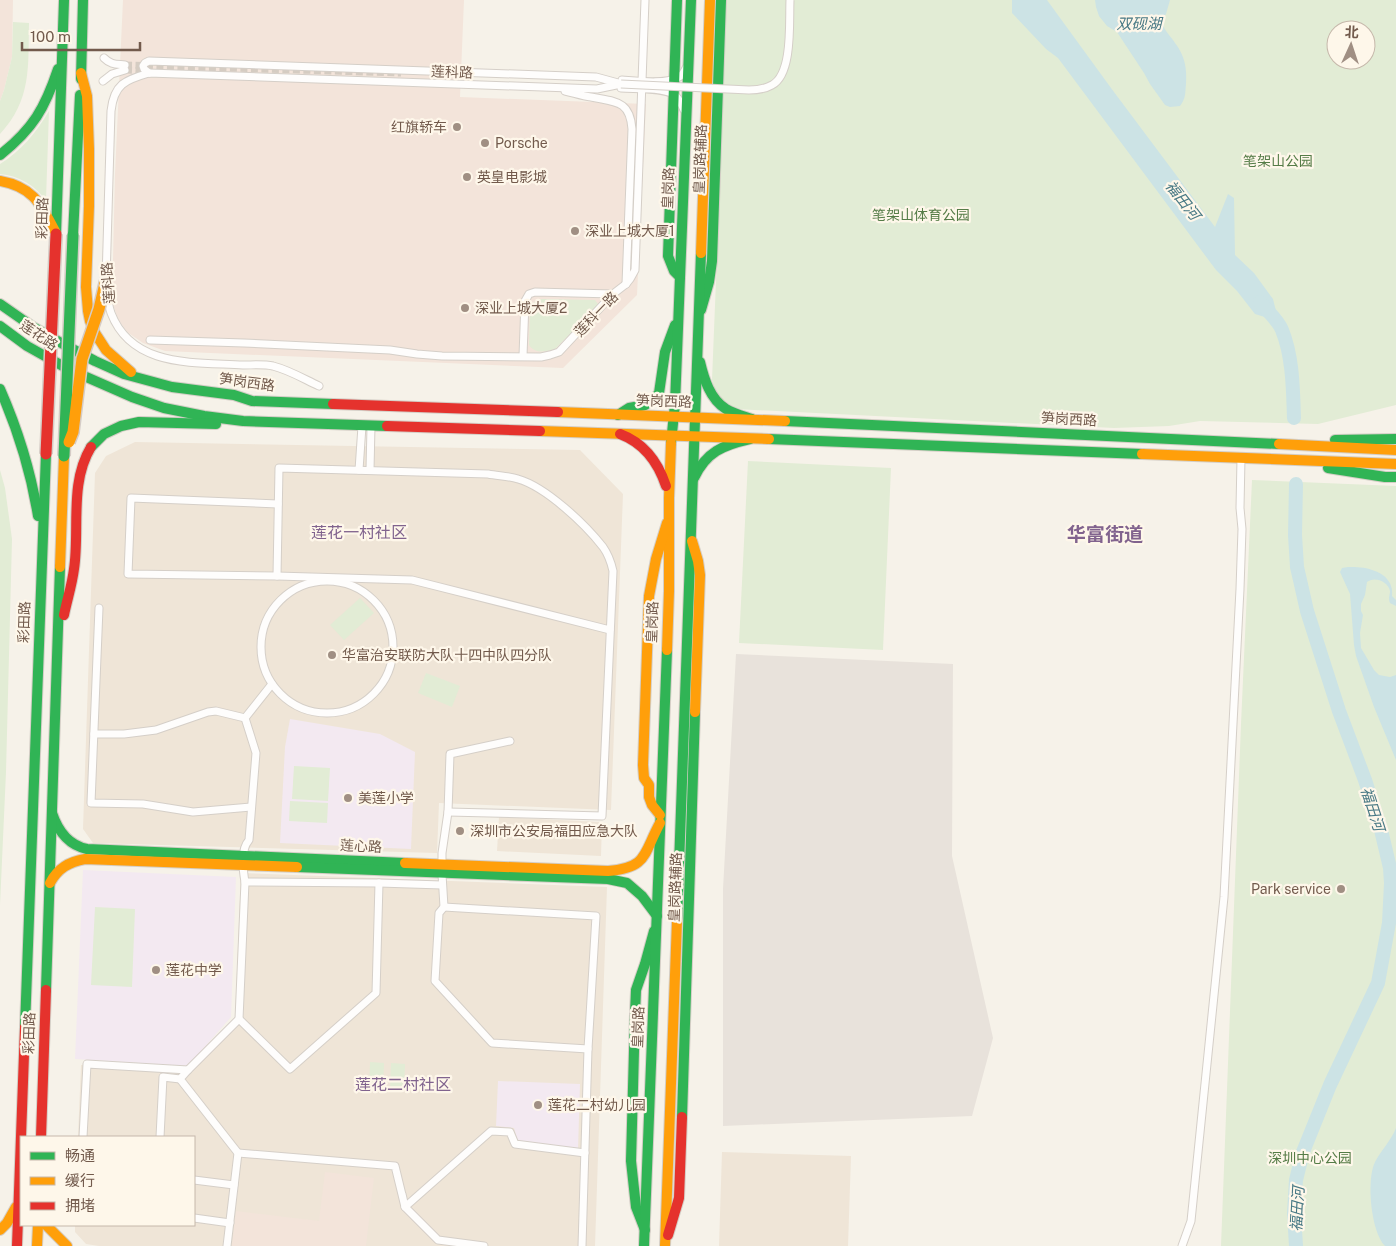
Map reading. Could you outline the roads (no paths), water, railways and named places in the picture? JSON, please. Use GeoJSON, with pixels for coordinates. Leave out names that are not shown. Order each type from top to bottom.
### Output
{"type":"FeatureCollection","features":[{"type":"Feature","properties":{"kind":"main road","name":"彩田路"},"geometry":{"type":"LineString","coordinates":[[20,1136],[64,0]]}},
{"type":"Feature","properties":{"kind":"main road","name":"彩田路"},"geometry":{"type":"LineString","coordinates":[[41,1136],[64,456],[83,0]]}},
{"type":"Feature","properties":{"kind":"main road"},"geometry":{"type":"LineString","coordinates":[[676,0],[668,256],[674,271],[680,277]]}},
{"type":"Feature","properties":{"kind":"main road","name":"皇岗路"},"geometry":{"type":"LineString","coordinates":[[644,1246],[669,591],[667,523],[671,436],[674,416],[691,0]]}},
{"type":"Feature","properties":{"kind":"main road"},"geometry":{"type":"LineString","coordinates":[[665,1246],[710,0]]}},
{"type":"Feature","properties":{"kind":"main road","name":"皇岗路辅路"},"geometry":{"type":"LineString","coordinates":[[698,316],[709,282],[712,261],[721,0]]}},
{"type":"Feature","properties":{"kind":"main road"},"geometry":{"type":"LineString","coordinates":[[0,156],[34,122],[44,107],[62,55]]}},
{"type":"Feature","properties":{"kind":"main road"},"geometry":{"type":"LineString","coordinates":[[81,72],[87,96],[89,149],[86,301],[90,321],[100,341],[114,358],[130,372],[153,382]]}},
{"type":"Feature","properties":{"kind":"main road"},"geometry":{"type":"LineString","coordinates":[[0,181],[16,184],[33,196],[45,212],[56,234]]}},
{"type":"Feature","properties":{"kind":"main road"},"geometry":{"type":"LineString","coordinates":[[64,456],[73,432],[82,359],[99,309],[106,279]]}},
{"type":"Feature","properties":{"kind":"main road","name":"莲花路"},"geometry":{"type":"LineString","coordinates":[[0,304],[32,327],[63,344]]}},
{"type":"Feature","properties":{"kind":"main road"},"geometry":{"type":"LineString","coordinates":[[618,414],[629,408],[645,405],[654,399],[658,393],[665,352],[678,318]]}},
{"type":"Feature","properties":{"kind":"main road","name":"莲花路"},"geometry":{"type":"LineString","coordinates":[[0,326],[41,356],[62,368],[145,402],[163,408],[224,419],[265,423]]}},
{"type":"Feature","properties":{"kind":"main road","name":"笋岗西路"},"geometry":{"type":"LineString","coordinates":[[63,344],[124,374],[193,390],[234,395],[252,401],[674,416],[1391,450]]}},
{"type":"Feature","properties":{"kind":"main road"},"geometry":{"type":"LineString","coordinates":[[697,352],[706,383],[716,400],[728,410],[752,420]]}},
{"type":"Feature","properties":{"kind":"main road"},"geometry":{"type":"LineString","coordinates":[[0,389],[16,426],[32,479],[42,548]]}},
{"type":"Feature","properties":{"kind":"main road"},"geometry":{"type":"LineString","coordinates":[[58,638],[74,569],[79,475],[85,457],[93,444],[104,434],[121,426],[139,422],[265,423],[694,436],[1390,464]]}},
{"type":"Feature","properties":{"kind":"main road"},"geometry":{"type":"LineString","coordinates":[[620,434],[638,442],[650,454],[661,471],[669,495]]}},
{"type":"Feature","properties":{"kind":"main road"},"geometry":{"type":"LineString","coordinates":[[692,483],[702,463],[711,454],[722,446],[750,438]]}},
{"type":"Feature","properties":{"kind":"main road","name":"笋岗西路"},"geometry":{"type":"LineString","coordinates":[[1275,444],[1396,439]]}},
{"type":"Feature","properties":{"kind":"main road"},"geometry":{"type":"LineString","coordinates":[[1220,457],[1221,441]]}},
{"type":"Feature","properties":{"kind":"main road"},"geometry":{"type":"LineString","coordinates":[[1274,460],[1396,477]]}},
{"type":"Feature","properties":{"kind":"main road"},"geometry":{"type":"LineString","coordinates":[[660,818],[648,797],[649,785],[644,778],[643,765],[649,596],[654,564],[667,523]]}},
{"type":"Feature","properties":{"kind":"main road","name":"莲心路"},"geometry":{"type":"LineString","coordinates":[[52,812],[56,824],[65,837],[72,844],[83,849],[442,875],[627,882],[637,890],[656,920]]}},
{"type":"Feature","properties":{"kind":"main road","name":"莲心路"},"geometry":{"type":"LineString","coordinates":[[442,875],[623,870],[637,864],[643,858],[660,818]]}},
{"type":"Feature","properties":{"kind":"main road","name":"莲心路"},"geometry":{"type":"LineString","coordinates":[[50,883],[61,868],[71,862],[81,860],[244,860]]}},
{"type":"Feature","properties":{"kind":"main road","name":"皇岗路辅路"},"geometry":{"type":"LineString","coordinates":[[645,1230],[636,1206],[631,1161],[635,1014],[636,990],[656,920]]}},
{"type":"Feature","properties":{"kind":"main road","name":"彩田路"},"geometry":{"type":"LineString","coordinates":[[17,1246],[20,1144]]}},
{"type":"Feature","properties":{"kind":"main road"},"geometry":{"type":"LineString","coordinates":[[0,1230],[7,1224],[18,1198]]}},
{"type":"Feature","properties":{"kind":"main road"},"geometry":{"type":"LineString","coordinates":[[37,1246],[38,1226]]}},
{"type":"Feature","properties":{"kind":"main road"},"geometry":{"type":"LineString","coordinates":[[47,1226],[67,1246]]}},
{"type":"Feature","properties":{"kind":"street","name":"莲科一路"},"geometry":{"type":"LineString","coordinates":[[150,340],[382,349],[442,356],[541,357],[559,352],[613,294],[626,284],[633,275],[636,265],[644,0]]}},
{"type":"Feature","properties":{"kind":"street","name":"莲科路"},"geometry":{"type":"LineString","coordinates":[[621,84],[749,90],[762,89],[772,85],[782,76],[786,65],[790,0]]}},
{"type":"Feature","properties":{"kind":"street"},"geometry":{"type":"LineString","coordinates":[[103,80],[125,67],[108,62],[104,58]]}},
{"type":"Feature","properties":{"kind":"street"},"geometry":{"type":"LineString","coordinates":[[674,80],[685,70],[688,58]]}},
{"type":"Feature","properties":{"kind":"street","name":"莲科路"},"geometry":{"type":"LineString","coordinates":[[148,73],[144,70],[143,66],[150,61],[596,77],[642,89],[673,94]]}},
{"type":"Feature","properties":{"kind":"street","name":"莲科路"},"geometry":{"type":"LineString","coordinates":[[319,386],[272,366],[180,361],[161,358],[135,346],[116,322],[108,303],[106,279],[112,103],[116,91],[122,83],[148,73],[597,89],[642,81],[674,80]]}},
{"type":"Feature","properties":{"kind":"street"},"geometry":{"type":"LineString","coordinates":[[555,88],[616,102],[622,105],[630,117],[632,130],[626,284]]}},
{"type":"Feature","properties":{"kind":"street"},"geometry":{"type":"LineString","coordinates":[[673,94],[681,103],[686,119]]}},
{"type":"Feature","properties":{"kind":"street"},"geometry":{"type":"LineString","coordinates":[[523,356],[525,301],[528,294],[535,292],[613,294]]}},
{"type":"Feature","properties":{"kind":"street"},"geometry":{"type":"LineString","coordinates":[[359,470],[366,426]]}},
{"type":"Feature","properties":{"kind":"street"},"geometry":{"type":"LineString","coordinates":[[366,426],[370,470]]}},
{"type":"Feature","properties":{"kind":"street"},"geometry":{"type":"LineString","coordinates":[[1182,1246],[1191,1221],[1196,1183],[1224,897],[1240,581],[1242,529],[1240,508],[1241,458]]}},
{"type":"Feature","properties":{"kind":"street"},"geometry":{"type":"LineString","coordinates":[[277,576],[279,468],[488,474],[519,479],[535,486],[573,515],[603,547],[611,560],[613,571],[602,816],[448,812]]}},
{"type":"Feature","properties":{"kind":"street"},"geometry":{"type":"LineString","coordinates":[[278,504],[131,498],[128,574],[412,580],[610,630]]}},
{"type":"Feature","properties":{"kind":"street"},"geometry":{"type":"LineString","coordinates":[[315,582],[337,582],[358,588],[375,601],[388,619],[394,640],[393,661],[385,681],[371,698],[351,709],[329,714],[307,710],[287,700],[272,684],[263,664],[261,642],[264,628],[266,621],[278,603],[294,590],[315,582]]}},
{"type":"Feature","properties":{"kind":"street"},"geometry":{"type":"LineString","coordinates":[[99,608],[91,803],[143,804],[192,812],[251,807]]}},
{"type":"Feature","properties":{"kind":"street"},"geometry":{"type":"LineString","coordinates":[[244,718],[272,684]]}},
{"type":"Feature","properties":{"kind":"street"},"geometry":{"type":"LineString","coordinates":[[94,734],[124,734],[156,730],[216,711],[244,718]]}},
{"type":"Feature","properties":{"kind":"street"},"geometry":{"type":"LineString","coordinates":[[180,1079],[239,1019],[245,882],[244,846],[249,840],[256,753],[244,718]]}},
{"type":"Feature","properties":{"kind":"street"},"geometry":{"type":"LineString","coordinates":[[510,741],[450,754],[448,812],[442,875],[444,907],[439,913],[435,981],[492,1043],[588,1049]]}},
{"type":"Feature","properties":{"kind":"street"},"geometry":{"type":"LineString","coordinates":[[245,882],[379,883],[442,875]]}},
{"type":"Feature","properties":{"kind":"street"},"geometry":{"type":"LineString","coordinates":[[239,1019],[290,1069],[376,993],[379,883]]}},
{"type":"Feature","properties":{"kind":"street"},"geometry":{"type":"LineString","coordinates":[[444,907],[596,916],[588,1049],[582,1246]]}},
{"type":"Feature","properties":{"kind":"street"},"geometry":{"type":"LineString","coordinates":[[84,1136],[87,1064],[188,1070]]}},
{"type":"Feature","properties":{"kind":"street"},"geometry":{"type":"LineString","coordinates":[[160,1136],[163,1077],[180,1079],[238,1153],[228,1246]]}},
{"type":"Feature","properties":{"kind":"street"},"geometry":{"type":"LineString","coordinates":[[405,1207],[491,1131],[510,1132],[515,1144],[585,1153]]}},
{"type":"Feature","properties":{"kind":"street"},"geometry":{"type":"LineString","coordinates":[[238,1153],[395,1166],[405,1207],[437,1243],[484,1246]]}},
{"type":"Feature","properties":{"kind":"street"},"geometry":{"type":"LineString","coordinates":[[195,1180],[234,1185]]}},
{"type":"Feature","properties":{"kind":"street"},"geometry":{"type":"LineString","coordinates":[[402,1194],[405,1207]]}},
{"type":"Feature","properties":{"kind":"street"},"geometry":{"type":"LineString","coordinates":[[195,1218],[230,1223]]}},
{"type":"Feature","properties":{"kind":"water"},"geometry":{"type":"Polygon","coordinates":[[[1012,0],[1047,0],[1215,227],[1228,194],[1234,198],[1235,255],[1254,273],[1273,299],[1276,311],[1268,318],[1255,314],[1237,291],[1216,270],[1058,58],[1046,49],[1012,13],[1012,0]]]}},
{"type":"Feature","properties":{"kind":"water","name":"双砚湖"},"geometry":{"type":"Polygon","coordinates":[[[1095,0],[1170,0],[1162,23],[1185,62],[1185,93],[1180,106],[1170,107],[1165,105],[1117,32],[1107,26],[1099,16],[1095,0]]]}},
{"type":"Feature","properties":{"kind":"water"},"geometry":{"type":"Polygon","coordinates":[[[1342,568],[1366,568],[1376,571],[1390,583],[1392,596],[1396,600],[1396,606],[1390,603],[1389,587],[1384,582],[1373,579],[1367,582],[1361,604],[1363,615],[1360,633],[1361,648],[1374,670],[1379,675],[1390,677],[1396,675],[1396,760],[1374,707],[1356,656],[1350,594],[1340,572],[1342,568]]]}},
{"type":"Feature","properties":{"kind":"water"},"geometry":{"type":"Polygon","coordinates":[[[1396,1128],[1396,1246],[1385,1246],[1376,1230],[1373,1218],[1371,1206],[1372,1170],[1396,1128]]]}},
{"type":"Feature","properties":{"kind":"waterway","name":"福田河"},"geometry":{"type":"LineString","coordinates":[[1260,302],[1278,323],[1286,340],[1292,374],[1294,418]]}},
{"type":"Feature","properties":{"kind":"waterway","name":"福田河"},"geometry":{"type":"LineString","coordinates":[[1296,484],[1295,535],[1297,567],[1307,611],[1339,711],[1365,780],[1381,830],[1390,868],[1391,883],[1389,923],[1378,983],[1330,1085],[1303,1152],[1296,1180],[1294,1213],[1296,1246]]}},
{"type":"Feature","properties":{"kind":"tunnel"},"geometry":{"type":"LineString","coordinates":[[125,65],[401,73]]}},
{"type":"Feature","properties":{"kind":"tunnel"},"geometry":{"type":"LineString","coordinates":[[125,70],[150,71]]}},
{"type":"Feature","properties":{"kind":"place","name":"红旗轿车"},"geometry":{"type":"Point","coordinates":[457,127]}},
{"type":"Feature","properties":{"kind":"place","name":"Porsche"},"geometry":{"type":"Point","coordinates":[485,143]}},
{"type":"Feature","properties":{"kind":"place","name":"英皇电影城"},"geometry":{"type":"Point","coordinates":[467,177]}},
{"type":"Feature","properties":{"kind":"place","name":"深业上城大厦1"},"geometry":{"type":"Point","coordinates":[575,231]}},
{"type":"Feature","properties":{"kind":"place","name":"深业上城大厦2"},"geometry":{"type":"Point","coordinates":[465,308]}},
{"type":"Feature","properties":{"kind":"place","name":"华富治安联防大队十四中队四分队"},"geometry":{"type":"Point","coordinates":[332,655]}},
{"type":"Feature","properties":{"kind":"place","name":"美莲小学"},"geometry":{"type":"Point","coordinates":[348,798]}},
{"type":"Feature","properties":{"kind":"place","name":"深圳市公安局福田应急大队"},"geometry":{"type":"Point","coordinates":[460,831]}},
{"type":"Feature","properties":{"kind":"place","name":"Park service"},"geometry":{"type":"Point","coordinates":[1341,889]}},
{"type":"Feature","properties":{"kind":"place","name":"莲花中学"},"geometry":{"type":"Point","coordinates":[156,970]}},
{"type":"Feature","properties":{"kind":"place","name":"莲花二村幼儿园"},"geometry":{"type":"Point","coordinates":[538,1105]}},
{"type":"Feature","properties":{"kind":"district","name":"莲花一村社区"},"geometry":{"type":"Point","coordinates":[359,532]}},
{"type":"Feature","properties":{"kind":"district","name":"华富街道"},"geometry":{"type":"Point","coordinates":[1105,534]}},
{"type":"Feature","properties":{"kind":"district","name":"莲花二村社区"},"geometry":{"type":"Point","coordinates":[403,1084]}},
{"type":"Feature","properties":{"kind":"park label","name":"笔架山公园"},"geometry":{"type":"Point","coordinates":[1278,161]}},
{"type":"Feature","properties":{"kind":"park label","name":"笔架山体育公园"},"geometry":{"type":"Point","coordinates":[921,215]}},
{"type":"Feature","properties":{"kind":"park label","name":"深圳中心公园"},"geometry":{"type":"Point","coordinates":[1310,1158]}}]}
